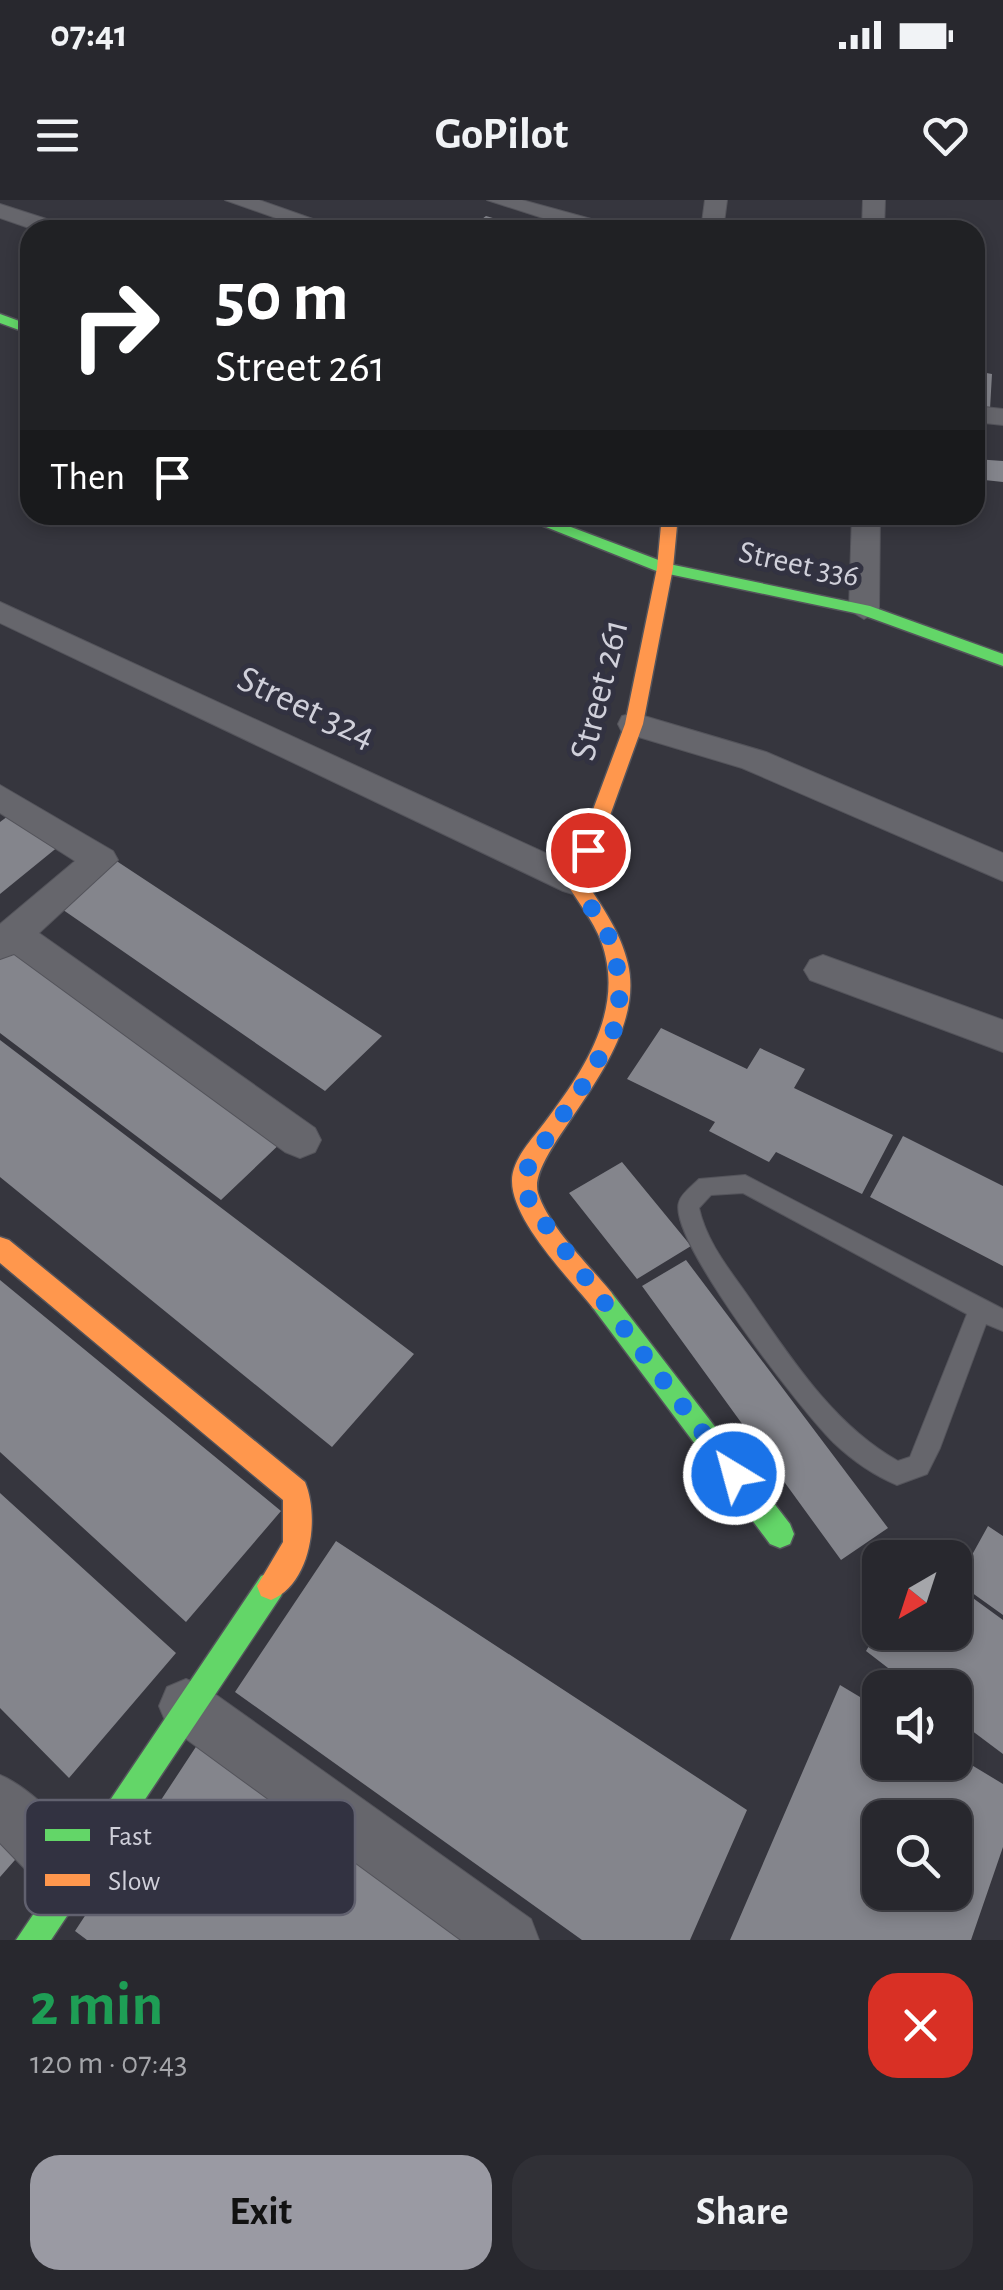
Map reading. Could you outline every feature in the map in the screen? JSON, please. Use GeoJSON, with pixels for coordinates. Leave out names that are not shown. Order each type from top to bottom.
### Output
{"type":"FeatureCollection","features":[{"type":"Feature","properties":{"kind":"street"},"geometry":{"type":"LineString","coordinates":[[236,200],[301,220]]}},
{"type":"Feature","properties":{"kind":"street"},"geometry":{"type":"LineString","coordinates":[[498,200],[569,220]]}},
{"type":"Feature","properties":{"kind":"street"},"geometry":{"type":"LineString","coordinates":[[0,211],[27,220]]}},
{"type":"Feature","properties":{"kind":"street","name":"Street 336"},"geometry":{"type":"LineString","coordinates":[[551,525],[665,568],[864,610],[1003,660]]}},
{"type":"Feature","properties":{"kind":"street","name":"Street 261"},"geometry":{"type":"LineString","coordinates":[[576,882],[634,724],[665,568],[669,525]]}},
{"type":"Feature","properties":{"kind":"street"},"geometry":{"type":"LineString","coordinates":[[864,610],[866,525]]}},
{"type":"Feature","properties":{"kind":"street","name":"Street 324"},"geometry":{"type":"LineString","coordinates":[[0,611],[576,882]]}},
{"type":"Feature","properties":{"kind":"street"},"geometry":{"type":"LineString","coordinates":[[634,724],[754,760],[1003,868]]}},
{"type":"Feature","properties":{"kind":"street"},"geometry":{"type":"LineString","coordinates":[[0,797],[100,860],[6,940],[300,1140]]}},
{"type":"Feature","properties":{"kind":"street"},"geometry":{"type":"LineString","coordinates":[[576,882],[612,942],[620,983],[618,1022],[589,1077],[529,1164],[524,1182],[530,1204],[780,1534]]}},
{"type":"Feature","properties":{"kind":"street"},"geometry":{"type":"LineString","coordinates":[[823,970],[1003,1036]]}},
{"type":"Feature","properties":{"kind":"street"},"geometry":{"type":"LineString","coordinates":[[0,1248],[294,1492],[302,1525],[298,1548],[124,1800]]}},
{"type":"Feature","properties":{"kind":"street"},"geometry":{"type":"LineString","coordinates":[[186,1706],[316,1800]]}},
{"type":"Feature","properties":{"kind":"street"},"geometry":{"type":"LineString","coordinates":[[0,1803],[25,1829]]}},
{"type":"Feature","properties":{"kind":"street"},"geometry":{"type":"LineString","coordinates":[[355,1828],[510,1940]]}},
{"type":"Feature","properties":{"kind":"street"},"geometry":{"type":"LineString","coordinates":[[32,1940],[49,1915]]}},
{"type":"Feature","properties":{"kind":"lane"},"geometry":{"type":"LineString","coordinates":[[980,1310],[928,1448],[918,1466],[897,1473],[873,1464],[833,1428],[695,1238],[688,1205],[706,1186],[745,1184],[1003,1321]]}},
{"type":"Feature","properties":{"kind":"building"},"geometry":{"type":"Polygon","coordinates":[[[985,373],[992,374],[990,409],[985,408],[985,373]]]}},
{"type":"Feature","properties":{"kind":"building"},"geometry":{"type":"Polygon","coordinates":[[[985,460],[1003,461],[1003,482],[985,480],[985,460]]]}},
{"type":"Feature","properties":{"kind":"building"},"geometry":{"type":"Polygon","coordinates":[[[8,816],[59,846],[0,894],[0,822],[8,816]]]}},
{"type":"Feature","properties":{"kind":"building"},"geometry":{"type":"Polygon","coordinates":[[[115,860],[382,1036],[325,1091],[56,905],[115,860]]]}},
{"type":"Feature","properties":{"kind":"building"},"geometry":{"type":"Polygon","coordinates":[[[14,944],[285,1139],[221,1200],[0,1033],[0,954],[14,944]]]}},
{"type":"Feature","properties":{"kind":"building"},"geometry":{"type":"Polygon","coordinates":[[[661,1028],[747,1069],[760,1048],[805,1069],[794,1088],[893,1135],[862,1194],[776,1152],[769,1162],[709,1131],[715,1122],[627,1079],[661,1028]]]}},
{"type":"Feature","properties":{"kind":"building"},"geometry":{"type":"Polygon","coordinates":[[[0,1040],[414,1354],[332,1447],[0,1177],[0,1040]]]}},
{"type":"Feature","properties":{"kind":"building"},"geometry":{"type":"Polygon","coordinates":[[[903,1136],[1003,1186],[1003,1266],[870,1197],[903,1136]]]}},
{"type":"Feature","properties":{"kind":"building"},"geometry":{"type":"Polygon","coordinates":[[[622,1162],[691,1246],[637,1279],[569,1193],[622,1162]]]}},
{"type":"Feature","properties":{"kind":"building"},"geometry":{"type":"Polygon","coordinates":[[[686,1260],[888,1528],[870,1540],[862,1540],[862,1546],[841,1560],[642,1286],[686,1260]]]}},
{"type":"Feature","properties":{"kind":"building"},"geometry":{"type":"Polygon","coordinates":[[[0,1280],[281,1511],[186,1622],[0,1452],[0,1280]]]}},
{"type":"Feature","properties":{"kind":"building"},"geometry":{"type":"Polygon","coordinates":[[[0,1493],[176,1653],[69,1778],[0,1708],[0,1493]]]}},
{"type":"Feature","properties":{"kind":"building"},"geometry":{"type":"Polygon","coordinates":[[[988,1526],[1003,1536],[1003,1615],[972,1593],[972,1555],[988,1526]]]}},
{"type":"Feature","properties":{"kind":"building"},"geometry":{"type":"Polygon","coordinates":[[[336,1541],[747,1810],[690,1940],[582,1940],[235,1692],[336,1541]]]}},
{"type":"Feature","properties":{"kind":"building"},"geometry":{"type":"Polygon","coordinates":[[[972,1597],[1003,1620],[1003,1754],[972,1731],[972,1670],[891,1670],[866,1651],[972,1650],[972,1597]]]}},
{"type":"Feature","properties":{"kind":"building"},"geometry":{"type":"Polygon","coordinates":[[[840,1685],[862,1698],[862,1780],[972,1780],[972,1765],[1003,1784],[1003,1847],[971,1940],[730,1940],[840,1685]]]}},
{"type":"Feature","properties":{"kind":"building"},"geometry":{"type":"Polygon","coordinates":[[[205,1733],[299,1800],[161,1800],[205,1733]]]}},
{"type":"Feature","properties":{"kind":"building"},"geometry":{"type":"Polygon","coordinates":[[[0,1830],[22,1852],[0,1877],[0,1830]]]}},
{"type":"Feature","properties":{"kind":"building"},"geometry":{"type":"Polygon","coordinates":[[[355,1840],[494,1940],[87,1940],[75,1931],[86,1915],[355,1915],[355,1840]]]}},
{"type":"Feature","properties":{"kind":"traffic: fast"},"geometry":{"type":"LineString","coordinates":[[0,318],[20,326]]}},
{"type":"Feature","properties":{"kind":"traffic: fast"},"geometry":{"type":"LineString","coordinates":[[551,525],[665,568],[864,610],[1003,660]]}},
{"type":"Feature","properties":{"kind":"traffic: fast"},"geometry":{"type":"LineString","coordinates":[[602,1300],[780,1534]]}},
{"type":"Feature","properties":{"kind":"traffic: fast"},"geometry":{"type":"LineString","coordinates":[[127,1800],[271,1586]]}},
{"type":"Feature","properties":{"kind":"traffic: fast"},"geometry":{"type":"LineString","coordinates":[[32,1940],[49,1915]]}},
{"type":"Feature","properties":{"kind":"traffic: slow"},"geometry":{"type":"LineString","coordinates":[[602,1300],[532,1208],[524,1180],[531,1160],[596,1063],[616,1017],[620,992],[611,941],[576,882],[634,724],[665,568],[669,525]]}},
{"type":"Feature","properties":{"kind":"traffic: slow"},"geometry":{"type":"LineString","coordinates":[[0,1248],[295,1492],[300,1521],[297,1542],[271,1586]]}},
{"type":"Feature","properties":{"kind":"route"},"geometry":{"type":"LineString","coordinates":[[588,850],[576,882],[612,942],[620,983],[618,1022],[589,1077],[529,1164],[524,1182],[530,1204],[734,1474]]}}]}
